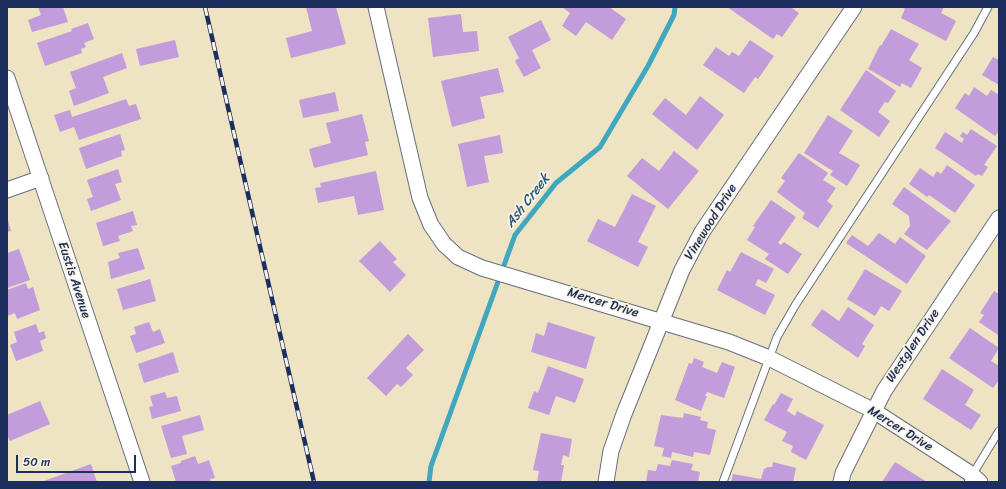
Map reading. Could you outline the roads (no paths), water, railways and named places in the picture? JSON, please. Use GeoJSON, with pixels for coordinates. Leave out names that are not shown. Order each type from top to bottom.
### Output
{"type":"FeatureCollection","features":[{"type":"Feature","properties":{"kind":"street","name":"Mercer Drive"},"geometry":{"type":"LineString","coordinates":[[376,7],[420,198],[431,225],[444,244],[458,257],[482,268],[729,342],[769,358],[874,411],[973,479]]}},
{"type":"Feature","properties":{"kind":"street","name":"Vinewood Drive"},"geometry":{"type":"LineString","coordinates":[[606,482],[611,451],[624,414],[682,270],[702,232],[854,7]]}},
{"type":"Feature","properties":{"kind":"street","name":"Eustis Avenue"},"geometry":{"type":"LineString","coordinates":[[7,78],[142,482]]}},
{"type":"Feature","properties":{"kind":"street"},"geometry":{"type":"LineString","coordinates":[[7,190],[41,178]]}},
{"type":"Feature","properties":{"kind":"street","name":"Westglen Drive"},"geometry":{"type":"LineString","coordinates":[[841,482],[843,473],[884,391],[999,218]]}},
{"type":"Feature","properties":{"kind":"lane"},"geometry":{"type":"LineString","coordinates":[[723,482],[777,338],[796,304],[974,33],[988,7]]}},
{"type":"Feature","properties":{"kind":"lane"},"geometry":{"type":"LineString","coordinates":[[973,479],[999,431]]}},
{"type":"Feature","properties":{"kind":"waterway","name":"Ash Creek"},"geometry":{"type":"LineString","coordinates":[[429,482],[431,466],[515,235],[556,183],[600,147],[648,66],[674,15],[675,7]]}},
{"type":"Feature","properties":{"kind":"railway"},"geometry":{"type":"LineString","coordinates":[[205,7],[314,482]]}}]}
